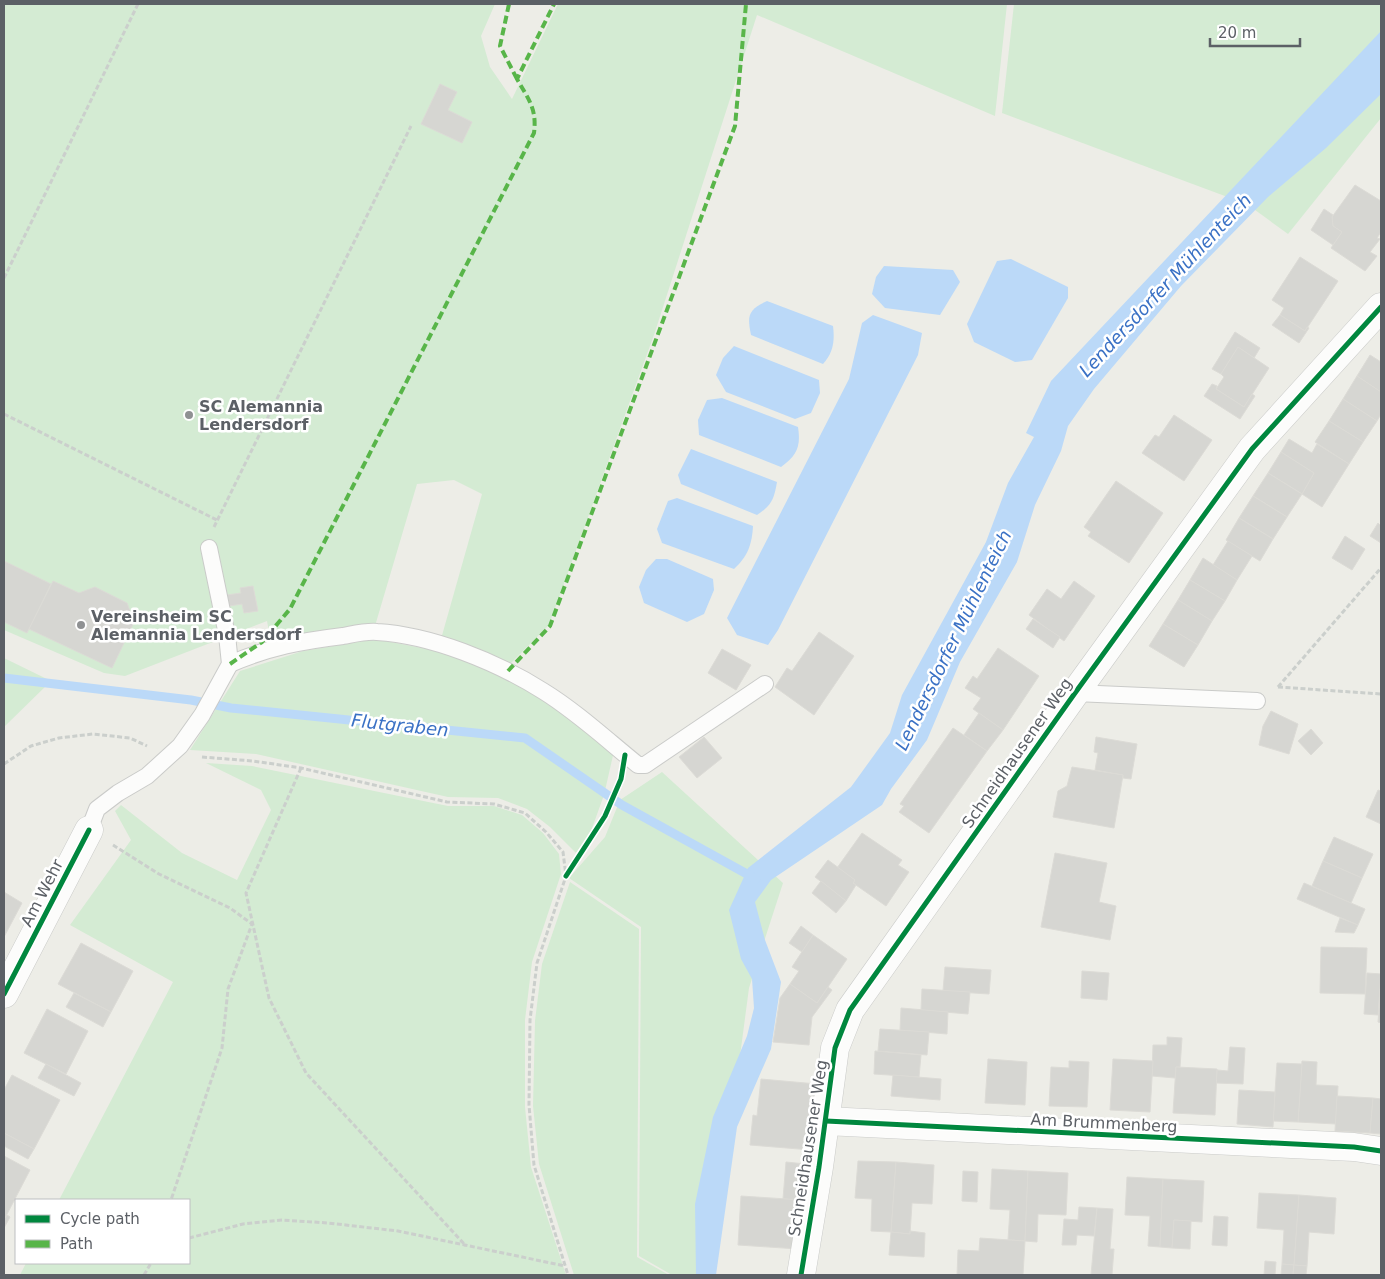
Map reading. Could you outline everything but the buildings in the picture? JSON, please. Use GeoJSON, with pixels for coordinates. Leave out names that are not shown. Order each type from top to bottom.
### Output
{"type":"FeatureCollection","features":[{"type":"Feature","properties":{"kind":"street","name":"Schneidhausener Weg"},"geometry":{"type":"LineString","coordinates":[[801,1275],[826,1121],[835,1048],[850,1010],[1075,693],[1252,449],[1379,312]]}},
{"type":"Feature","properties":{"kind":"street","name":"Am Wehr"},"geometry":{"type":"LineString","coordinates":[[4,994],[89,830]]}},
{"type":"Feature","properties":{"kind":"street","name":"Am Brummenberg"},"geometry":{"type":"LineString","coordinates":[[826,1121],[1354,1147],[1381,1151]]}},
{"type":"Feature","properties":{"kind":"lane"},"geometry":{"type":"LineString","coordinates":[[89,830],[97,809],[118,793],[146,776],[180,746],[202,715],[230,664],[227,635],[210,548]]}},
{"type":"Feature","properties":{"kind":"lane"},"geometry":{"type":"LineString","coordinates":[[230,664],[257,652],[303,641],[375,631],[409,636],[464,653],[515,675],[544,691],[638,765],[645,765],[765,684]]}},
{"type":"Feature","properties":{"kind":"lane"},"geometry":{"type":"LineString","coordinates":[[1075,693],[1257,701]]}},
{"type":"Feature","properties":{"kind":"path"},"geometry":{"type":"LineString","coordinates":[[4,278],[138,4]]}},
{"type":"Feature","properties":{"kind":"path"},"geometry":{"type":"LineString","coordinates":[[210,548],[209,538],[217,520],[411,126]]}},
{"type":"Feature","properties":{"kind":"path"},"geometry":{"type":"LineString","coordinates":[[4,414],[217,520]]}},
{"type":"Feature","properties":{"kind":"path"},"geometry":{"type":"LineString","coordinates":[[1381,568],[1278,688],[1381,694]]}},
{"type":"Feature","properties":{"kind":"path"},"geometry":{"type":"LineString","coordinates":[[4,764],[31,746],[60,738],[93,734],[130,738],[170,754],[253,761],[301,768],[447,802],[494,804],[525,814],[546,832],[563,852],[566,876]]}},
{"type":"Feature","properties":{"kind":"path"},"geometry":{"type":"LineString","coordinates":[[301,768],[246,893],[269,998],[306,1073],[466,1246]]}},
{"type":"Feature","properties":{"kind":"path"},"geometry":{"type":"LineString","coordinates":[[89,830],[158,874],[230,908],[252,924]]}},
{"type":"Feature","properties":{"kind":"path"},"geometry":{"type":"LineString","coordinates":[[568,1275],[534,1165],[529,1095],[530,1020],[537,963],[570,868]]}},
{"type":"Feature","properties":{"kind":"path"},"geometry":{"type":"LineString","coordinates":[[171,1199],[222,1048],[228,989],[252,924]]}},
{"type":"Feature","properties":{"kind":"path"},"geometry":{"type":"LineString","coordinates":[[190,1238],[243,1224],[282,1220],[398,1231],[565,1266]]}},
{"type":"Feature","properties":{"kind":"path"},"geometry":{"type":"LineString","coordinates":[[144,1275],[150,1264]]}},
{"type":"Feature","properties":{"kind":"green space","name":"SC Alemannia Lendersdorf"},"geometry":{"type":"Polygon","coordinates":[[[4,4],[495,4],[481,36],[490,67],[512,99],[558,4],[1007,4],[995,116],[757,15],[655,332],[549,625],[508,666],[441,639],[482,494],[454,480],[417,484],[375,626],[271,642],[267,621],[125,676],[104,673],[4,630],[4,4]]]}},
{"type":"Feature","properties":{"kind":"green space"},"geometry":{"type":"Polygon","coordinates":[[[1014,4],[1381,4],[1381,39],[1241,202],[1002,113],[1014,4]]]}},
{"type":"Feature","properties":{"kind":"green space"},"geometry":{"type":"Polygon","coordinates":[[[1381,43],[1381,118],[1288,234],[1244,202],[1381,43]]]}},
{"type":"Feature","properties":{"kind":"green space"},"geometry":{"type":"Polygon","coordinates":[[[375,639],[438,651],[510,676],[614,751],[604,795],[591,831],[576,853],[550,827],[527,809],[498,798],[448,797],[256,754],[190,750],[240,671],[303,651],[375,639]]]}},
{"type":"Feature","properties":{"kind":"green space"},"geometry":{"type":"Polygon","coordinates":[[[4,658],[51,681],[4,727],[4,658]]]}},
{"type":"Feature","properties":{"kind":"green space"},"geometry":{"type":"Polygon","coordinates":[[[206,763],[252,766],[448,806],[494,806],[522,815],[543,833],[559,854],[561,874],[532,962],[525,1020],[525,1107],[531,1167],[566,1275],[20,1275],[26,1264],[190,1264],[190,1199],[60,1199],[173,982],[70,925],[131,840],[115,811],[121,805],[182,853],[237,880],[271,810],[261,790],[206,763]]]}},
{"type":"Feature","properties":{"kind":"green space"},"geometry":{"type":"Polygon","coordinates":[[[662,772],[783,883],[749,988],[711,1275],[672,1275],[639,1256],[641,927],[569,878],[605,837],[620,800],[662,772]]]}},
{"type":"Feature","properties":{"kind":"green space"},"geometry":{"type":"Polygon","coordinates":[[[570,882],[639,929],[637,1257],[669,1275],[574,1275],[539,1164],[533,1106],[535,1021],[542,964],[570,882]]]}},
{"type":"Feature","properties":{"kind":"water","name":"Lendersdorfer Mühlenteich"},"geometry":{"type":"Polygon","coordinates":[[[1381,31],[1381,94],[1326,148],[1268,197],[1181,286],[1094,389],[1068,426],[1061,451],[1035,505],[1017,562],[960,662],[927,740],[891,789],[882,805],[771,880],[755,902],[765,940],[781,982],[771,1049],[737,1127],[716,1275],[696,1275],[695,1204],[713,1117],[747,1036],[754,1008],[752,979],[741,959],[729,910],[748,868],[851,787],[890,733],[902,695],[986,542],[1008,483],[1034,437],[1026,433],[1051,381],[1381,31]]]}},
{"type":"Feature","properties":{"kind":"water"},"geometry":{"type":"Polygon","coordinates":[[[1011,259],[1068,287],[1068,298],[1032,360],[1015,362],[974,342],[967,324],[997,261],[1011,259]]]}},
{"type":"Feature","properties":{"kind":"water"},"geometry":{"type":"Polygon","coordinates":[[[884,266],[953,270],[960,282],[940,315],[885,308],[872,294],[876,277],[884,266]]]}},
{"type":"Feature","properties":{"kind":"water"},"geometry":{"type":"Polygon","coordinates":[[[767,301],[833,326],[834,337],[832,346],[829,356],[823,364],[751,335],[750,314],[756,307],[767,301]]]}},
{"type":"Feature","properties":{"kind":"water"},"geometry":{"type":"Polygon","coordinates":[[[873,315],[922,333],[918,355],[778,630],[768,645],[737,635],[727,618],[849,379],[862,323],[873,315]]]}},
{"type":"Feature","properties":{"kind":"water"},"geometry":{"type":"Polygon","coordinates":[[[734,346],[819,380],[820,393],[811,413],[795,419],[726,392],[716,375],[723,358],[734,346]]]}},
{"type":"Feature","properties":{"kind":"water"},"geometry":{"type":"Polygon","coordinates":[[[722,398],[798,427],[799,440],[797,450],[791,458],[781,467],[699,435],[698,420],[707,400],[722,398]]]}},
{"type":"Feature","properties":{"kind":"water"},"geometry":{"type":"Polygon","coordinates":[[[691,449],[777,482],[769,505],[757,515],[681,484],[678,475],[691,449]]]}},
{"type":"Feature","properties":{"kind":"water"},"geometry":{"type":"Polygon","coordinates":[[[677,498],[753,526],[752,538],[748,549],[743,559],[734,569],[662,543],[657,529],[668,501],[677,498]]]}},
{"type":"Feature","properties":{"kind":"water"},"geometry":{"type":"Polygon","coordinates":[[[656,559],[667,559],[713,579],[714,590],[704,614],[687,622],[644,603],[639,587],[646,570],[656,559]]]}},
{"type":"Feature","properties":{"kind":"waterway","name":"Flutgraben"},"geometry":{"type":"LineString","coordinates":[[4,678],[191,700],[231,708],[525,738],[622,805],[756,879]]}},
{"type":"Feature","properties":{"kind":"marked path"},"geometry":{"type":"LineString","coordinates":[[509,4],[500,46],[517,79]]}},
{"type":"Feature","properties":{"kind":"marked path"},"geometry":{"type":"LineString","coordinates":[[230,664],[262,642],[290,609],[534,133],[533,111],[517,79],[554,4]]}},
{"type":"Feature","properties":{"kind":"marked path"},"geometry":{"type":"LineString","coordinates":[[508,671],[550,626],[735,126],[746,4]]}},
{"type":"Feature","properties":{"kind":"cycle path"},"geometry":{"type":"LineString","coordinates":[[801,1275],[819,1167],[835,1048],[850,1010],[1075,693],[1252,449],[1381,307]]}},
{"type":"Feature","properties":{"kind":"cycle path"},"geometry":{"type":"LineString","coordinates":[[566,876],[605,816],[621,779],[625,755]]}},
{"type":"Feature","properties":{"kind":"cycle path"},"geometry":{"type":"LineString","coordinates":[[4,994],[89,830]]}},
{"type":"Feature","properties":{"kind":"cycle path"},"geometry":{"type":"LineString","coordinates":[[826,1121],[1354,1147],[1381,1151]]}},
{"type":"Feature","properties":{"kind":"place","name":"SC Alemannia Lendersdorf"},"geometry":{"type":"Point","coordinates":[189,415]}},
{"type":"Feature","properties":{"kind":"place","name":"Vereinsheim SC Alemannia Lendersdorf"},"geometry":{"type":"Point","coordinates":[81,625]}}]}
